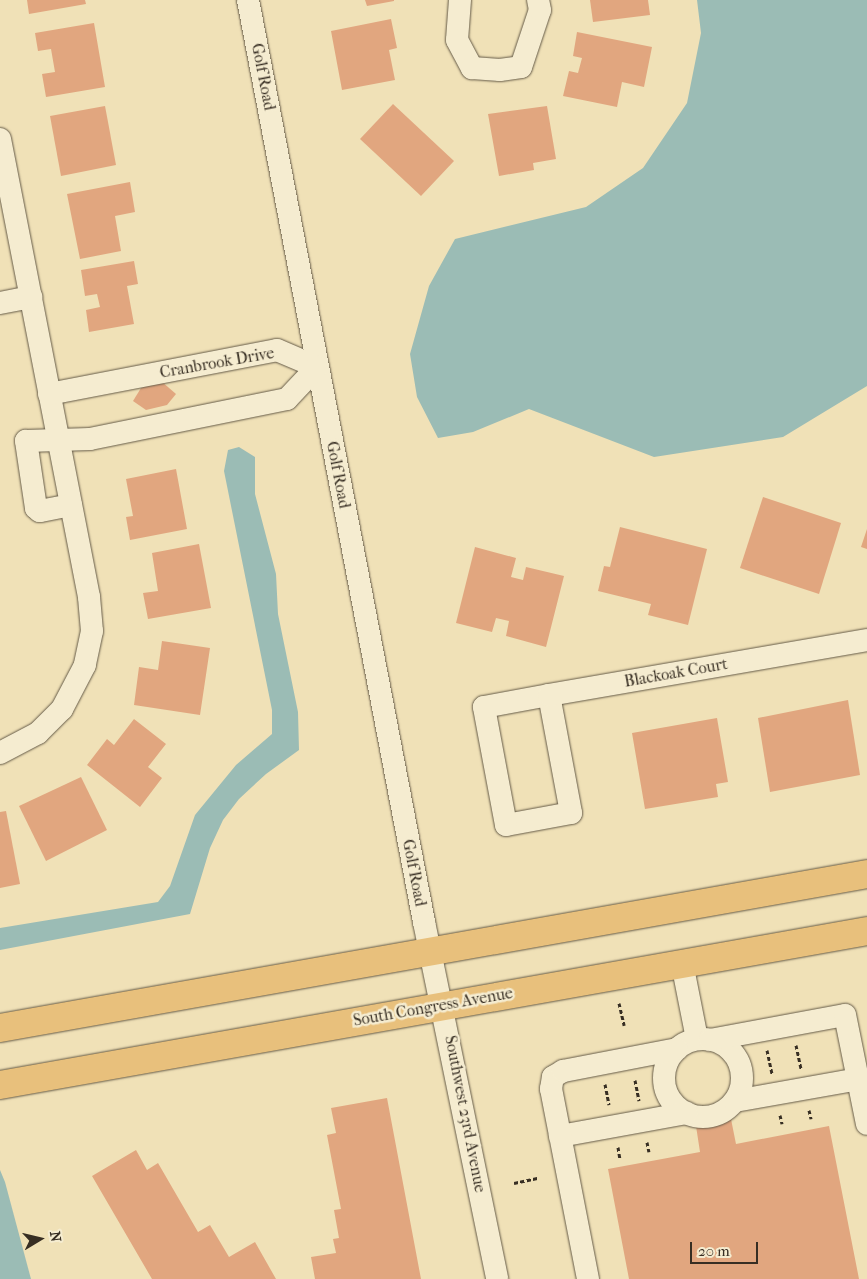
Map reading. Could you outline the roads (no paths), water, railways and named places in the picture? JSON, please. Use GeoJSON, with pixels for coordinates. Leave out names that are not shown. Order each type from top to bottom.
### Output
{"type":"FeatureCollection","features":[{"type":"Feature","properties":{"kind":"main road"},"geometry":{"type":"LineString","coordinates":[[0,1028],[430,950],[867,874]]}},
{"type":"Feature","properties":{"kind":"main road","name":"South Congress Avenue"},"geometry":{"type":"LineString","coordinates":[[0,1085],[867,931]]}},
{"type":"Feature","properties":{"kind":"street","name":"Golf Road"},"geometry":{"type":"LineString","coordinates":[[248,0],[430,950]]}},
{"type":"Feature","properties":{"kind":"street"},"geometry":{"type":"LineString","coordinates":[[460,0],[457,40],[472,68],[500,70],[521,67],[540,10],[538,0]]}},
{"type":"Feature","properties":{"kind":"street"},"geometry":{"type":"LineString","coordinates":[[0,139],[8,224],[31,297],[89,597],[92,631],[86,664],[71,695],[51,722],[24,742],[0,754]]}},
{"type":"Feature","properties":{"kind":"street"},"geometry":{"type":"LineString","coordinates":[[0,303],[31,297]]}},
{"type":"Feature","properties":{"kind":"street","name":"Cranbrook Drive"},"geometry":{"type":"LineString","coordinates":[[49,394],[277,350],[317,367]]}},
{"type":"Feature","properties":{"kind":"street"},"geometry":{"type":"LineString","coordinates":[[71,505],[40,511],[36,508],[26,441],[58,442],[90,439],[287,399],[317,367]]}},
{"type":"Feature","properties":{"kind":"street","name":"Blackoak Court"},"geometry":{"type":"LineString","coordinates":[[549,696],[571,813],[506,825],[484,707],[867,640]]}},
{"type":"Feature","properties":{"kind":"street","name":"Southwest 23rd Avenue"},"geometry":{"type":"LineString","coordinates":[[430,950],[443,1006],[497,1279]]}},
{"type":"Feature","properties":{"kind":"street"},"geometry":{"type":"LineString","coordinates":[[682,963],[695,1043]]}},
{"type":"Feature","properties":{"kind":"street"},"geometry":{"type":"LineString","coordinates":[[588,1279],[551,1089],[552,1077],[563,1071],[695,1043],[845,1015],[867,1124]]}},
{"type":"Feature","properties":{"kind":"street"},"geometry":{"type":"LineString","coordinates":[[687,1113],[673,1102],[665,1079],[666,1067],[695,1043],[727,1047],[740,1066],[740,1090],[735,1101]]}},
{"type":"Feature","properties":{"kind":"street"},"geometry":{"type":"LineString","coordinates":[[560,1136],[687,1113],[705,1117],[716,1114],[735,1101],[858,1079]]}},
{"type":"Feature","properties":{"kind":"water"},"geometry":{"type":"Polygon","coordinates":[[[697,0],[867,0],[867,386],[783,437],[654,457],[529,409],[473,432],[438,438],[417,397],[410,354],[429,286],[455,239],[586,207],[643,168],[687,103],[701,33],[697,0]]]}},
{"type":"Feature","properties":{"kind":"water"},"geometry":{"type":"Polygon","coordinates":[[[239,447],[255,457],[255,494],[276,574],[278,614],[298,712],[299,750],[266,774],[239,799],[223,820],[210,848],[190,914],[0,950],[0,928],[158,902],[170,886],[195,815],[236,765],[272,734],[272,710],[224,471],[228,450],[239,447]]]}},
{"type":"Feature","properties":{"kind":"water"},"geometry":{"type":"Polygon","coordinates":[[[0,1170],[5,1182],[31,1279],[0,1279],[0,1170]]]}}]}
